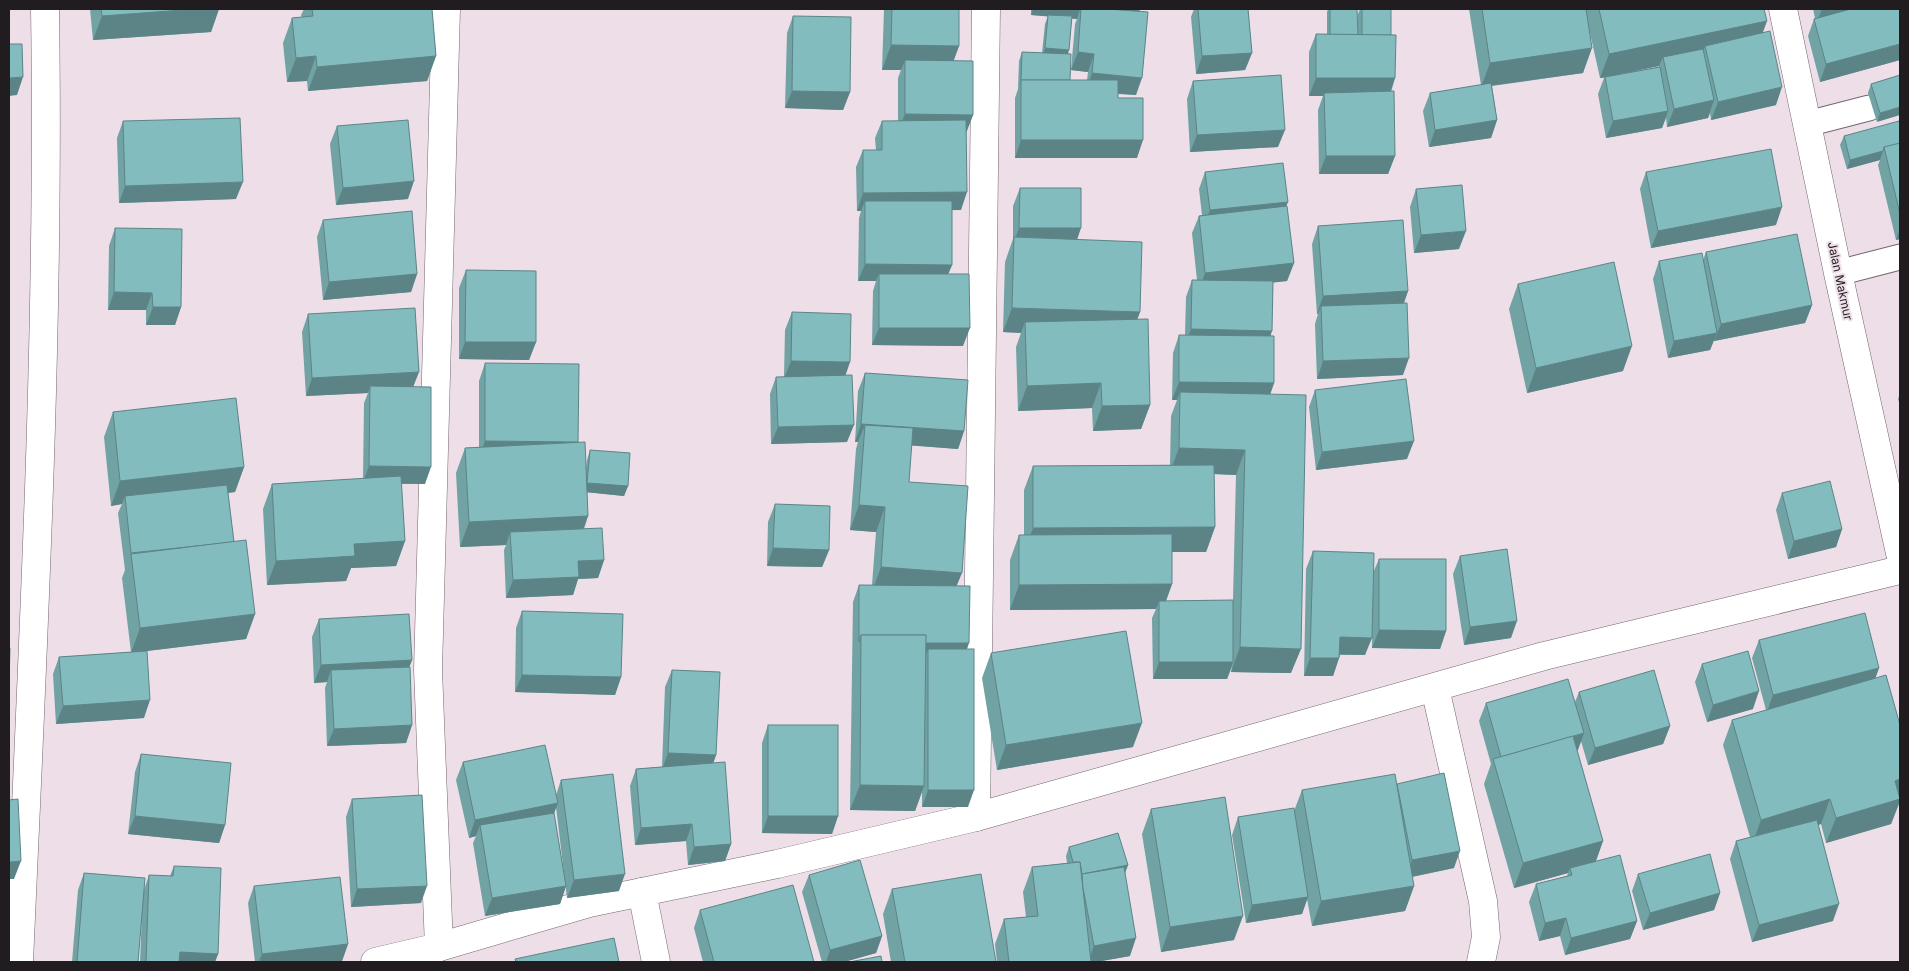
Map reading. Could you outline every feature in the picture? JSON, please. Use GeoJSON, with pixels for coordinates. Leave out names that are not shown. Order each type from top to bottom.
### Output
{"type":"FeatureCollection","features":[{"type":"Feature","properties":{"kind":"street"},"geometry":{"type":"LineString","coordinates":[[19,962],[43,381],[47,154],[45,9]]}},
{"type":"Feature","properties":{"kind":"street"},"geometry":{"type":"LineString","coordinates":[[439,947],[428,670],[446,9]]}},
{"type":"Feature","properties":{"kind":"street"},"geometry":{"type":"LineString","coordinates":[[976,817],[986,9]]}},
{"type":"Feature","properties":{"kind":"street","name":"Jalan Makmur"},"geometry":{"type":"LineString","coordinates":[[1784,9],[1838,273],[1900,553]]}},
{"type":"Feature","properties":{"kind":"street"},"geometry":{"type":"LineString","coordinates":[[375,962],[439,947],[589,903],[777,864],[976,817],[1544,656],[1900,570]]}},
{"type":"Feature","properties":{"kind":"street"},"geometry":{"type":"LineString","coordinates":[[1435,688],[1482,901],[1486,937],[1481,962]]}},
{"type":"Feature","properties":{"kind":"street"},"geometry":{"type":"LineString","coordinates":[[642,892],[656,962]]}},
{"type":"Feature","properties":{"kind":"lane"},"geometry":{"type":"LineString","coordinates":[[1807,124],[1869,108]]}},
{"type":"Feature","properties":{"kind":"lane"},"geometry":{"type":"LineString","coordinates":[[1838,273],[1900,257]]}},
{"type":"Feature","properties":{"kind":"building"},"geometry":{"type":"Polygon","coordinates":[[[101,9],[196,9],[102,16],[101,9]]]}},
{"type":"Feature","properties":{"kind":"building"},"geometry":{"type":"Polygon","coordinates":[[[312,9],[432,9],[436,56],[317,67],[316,56],[296,58],[292,18],[313,16],[312,9]]]}},
{"type":"Feature","properties":{"kind":"building"},"geometry":{"type":"Polygon","coordinates":[[[892,9],[959,9],[959,46],[891,45],[892,9]]]}},
{"type":"Feature","properties":{"kind":"building"},"geometry":{"type":"Polygon","coordinates":[[[1081,9],[1148,12],[1142,78],[1092,73],[1094,54],[1078,52],[1081,9]]]}},
{"type":"Feature","properties":{"kind":"building"},"geometry":{"type":"Polygon","coordinates":[[[1198,9],[1248,9],[1252,53],[1202,56],[1198,9]]]}},
{"type":"Feature","properties":{"kind":"building"},"geometry":{"type":"Polygon","coordinates":[[[1330,9],[1357,9],[1358,35],[1330,35],[1330,9]]]}},
{"type":"Feature","properties":{"kind":"building"},"geometry":{"type":"Polygon","coordinates":[[[1362,9],[1391,9],[1391,35],[1362,35],[1362,9]]]}},
{"type":"Feature","properties":{"kind":"building"},"geometry":{"type":"Polygon","coordinates":[[[1482,9],[1586,9],[1592,48],[1490,63],[1482,9]]]}},
{"type":"Feature","properties":{"kind":"building"},"geometry":{"type":"Polygon","coordinates":[[[1599,9],[1764,9],[1767,21],[1609,54],[1599,9]]]}},
{"type":"Feature","properties":{"kind":"building"},"geometry":{"type":"Polygon","coordinates":[[[1851,9],[1900,9],[1900,44],[1826,64],[1814,19],[1851,9]]]}},
{"type":"Feature","properties":{"kind":"building"},"geometry":{"type":"Polygon","coordinates":[[[1048,15],[1072,16],[1069,50],[1045,48],[1048,15]]]}},
{"type":"Feature","properties":{"kind":"building"},"geometry":{"type":"Polygon","coordinates":[[[793,16],[851,17],[850,92],[792,91],[793,16]]]}},
{"type":"Feature","properties":{"kind":"building"},"geometry":{"type":"Polygon","coordinates":[[[1770,31],[1782,87],[1718,102],[1705,46],[1770,31]]]}},
{"type":"Feature","properties":{"kind":"building"},"geometry":{"type":"Polygon","coordinates":[[[1316,34],[1396,35],[1395,78],[1316,78],[1316,34]]]}},
{"type":"Feature","properties":{"kind":"building"},"geometry":{"type":"Polygon","coordinates":[[[9,44],[22,44],[23,77],[9,78],[9,44]]]}},
{"type":"Feature","properties":{"kind":"building"},"geometry":{"type":"Polygon","coordinates":[[[1703,49],[1714,100],[1674,109],[1663,57],[1703,49]]]}},
{"type":"Feature","properties":{"kind":"building"},"geometry":{"type":"Polygon","coordinates":[[[1022,52],[1071,54],[1070,80],[1021,80],[1022,52]]]}},
{"type":"Feature","properties":{"kind":"building"},"geometry":{"type":"Polygon","coordinates":[[[905,60],[973,61],[973,115],[905,114],[905,60]]]}},
{"type":"Feature","properties":{"kind":"building"},"geometry":{"type":"Polygon","coordinates":[[[1660,67],[1668,111],[1613,121],[1605,77],[1660,67]]]}},
{"type":"Feature","properties":{"kind":"building"},"geometry":{"type":"Polygon","coordinates":[[[1281,75],[1285,130],[1197,135],[1193,81],[1281,75]]]}},
{"type":"Feature","properties":{"kind":"building"},"geometry":{"type":"Polygon","coordinates":[[[1900,75],[1900,107],[1880,113],[1871,84],[1900,75]]]}},
{"type":"Feature","properties":{"kind":"building"},"geometry":{"type":"Polygon","coordinates":[[[1021,80],[1118,80],[1118,98],[1143,98],[1143,140],[1021,140],[1021,80]]]}},
{"type":"Feature","properties":{"kind":"building"},"geometry":{"type":"Polygon","coordinates":[[[1491,83],[1497,120],[1435,130],[1430,93],[1491,83]]]}},
{"type":"Feature","properties":{"kind":"building"},"geometry":{"type":"Polygon","coordinates":[[[1394,91],[1395,156],[1326,156],[1324,93],[1394,91]]]}},
{"type":"Feature","properties":{"kind":"building"},"geometry":{"type":"Polygon","coordinates":[[[240,118],[243,182],[125,186],[123,121],[240,118]]]}},
{"type":"Feature","properties":{"kind":"building"},"geometry":{"type":"Polygon","coordinates":[[[408,120],[414,181],[343,188],[337,126],[408,120]]]}},
{"type":"Feature","properties":{"kind":"building"},"geometry":{"type":"Polygon","coordinates":[[[966,120],[967,192],[863,193],[863,150],[882,150],[882,121],[966,120]]]}},
{"type":"Feature","properties":{"kind":"building"},"geometry":{"type":"Polygon","coordinates":[[[1899,121],[1900,144],[1884,147],[1883,151],[1850,160],[1844,136],[1899,121]]]}},
{"type":"Feature","properties":{"kind":"building"},"geometry":{"type":"Polygon","coordinates":[[[1900,143],[1900,214],[1884,147],[1900,143]]]}},
{"type":"Feature","properties":{"kind":"building"},"geometry":{"type":"Polygon","coordinates":[[[1771,149],[1782,207],[1658,231],[1646,172],[1771,149]]]}},
{"type":"Feature","properties":{"kind":"building"},"geometry":{"type":"Polygon","coordinates":[[[1283,163],[1288,202],[1210,210],[1205,172],[1283,163]]]}},
{"type":"Feature","properties":{"kind":"building"},"geometry":{"type":"Polygon","coordinates":[[[1462,185],[1466,231],[1421,235],[1416,189],[1462,185]]]}},
{"type":"Feature","properties":{"kind":"building"},"geometry":{"type":"Polygon","coordinates":[[[1020,188],[1081,188],[1081,228],[1019,228],[1020,188]]]}},
{"type":"Feature","properties":{"kind":"building"},"geometry":{"type":"Polygon","coordinates":[[[865,201],[952,201],[952,265],[865,264],[865,201]]]}},
{"type":"Feature","properties":{"kind":"building"},"geometry":{"type":"Polygon","coordinates":[[[1287,206],[1294,263],[1205,273],[1199,216],[1287,206]]]}},
{"type":"Feature","properties":{"kind":"building"},"geometry":{"type":"Polygon","coordinates":[[[412,211],[417,274],[329,282],[323,220],[412,211]]]}},
{"type":"Feature","properties":{"kind":"building"},"geometry":{"type":"Polygon","coordinates":[[[1403,220],[1408,291],[1323,296],[1318,226],[1403,220]]]}},
{"type":"Feature","properties":{"kind":"building"},"geometry":{"type":"Polygon","coordinates":[[[115,228],[182,229],[181,307],[153,307],[152,293],[114,292],[115,228]]]}},
{"type":"Feature","properties":{"kind":"building"},"geometry":{"type":"Polygon","coordinates":[[[1797,234],[1812,305],[1721,324],[1706,252],[1797,234]]]}},
{"type":"Feature","properties":{"kind":"building"},"geometry":{"type":"Polygon","coordinates":[[[1014,237],[1142,242],[1140,312],[1012,308],[1014,237]]]}},
{"type":"Feature","properties":{"kind":"building"},"geometry":{"type":"Polygon","coordinates":[[[1702,253],[1717,333],[1674,341],[1659,261],[1702,253]]]}},
{"type":"Feature","properties":{"kind":"building"},"geometry":{"type":"Polygon","coordinates":[[[1614,262],[1632,346],[1536,368],[1518,284],[1614,262]]]}},
{"type":"Feature","properties":{"kind":"building"},"geometry":{"type":"Polygon","coordinates":[[[466,270],[536,271],[536,342],[465,342],[466,270]]]}},
{"type":"Feature","properties":{"kind":"building"},"geometry":{"type":"Polygon","coordinates":[[[879,274],[969,274],[970,328],[879,328],[879,274]]]}},
{"type":"Feature","properties":{"kind":"building"},"geometry":{"type":"Polygon","coordinates":[[[1192,280],[1273,281],[1272,331],[1191,329],[1192,280]]]}},
{"type":"Feature","properties":{"kind":"building"},"geometry":{"type":"Polygon","coordinates":[[[1407,303],[1409,358],[1323,361],[1321,306],[1407,303]]]}},
{"type":"Feature","properties":{"kind":"building"},"geometry":{"type":"Polygon","coordinates":[[[415,308],[419,372],[312,378],[308,314],[415,308]]]}},
{"type":"Feature","properties":{"kind":"building"},"geometry":{"type":"Polygon","coordinates":[[[792,312],[851,314],[850,362],[791,361],[792,312]]]}},
{"type":"Feature","properties":{"kind":"building"},"geometry":{"type":"Polygon","coordinates":[[[1148,319],[1150,405],[1102,406],[1101,383],[1027,386],[1025,322],[1148,319]]]}},
{"type":"Feature","properties":{"kind":"building"},"geometry":{"type":"Polygon","coordinates":[[[1179,335],[1274,336],[1274,383],[1179,382],[1179,335]]]}},
{"type":"Feature","properties":{"kind":"building"},"geometry":{"type":"Polygon","coordinates":[[[485,363],[579,364],[578,442],[485,441],[485,363]]]}},
{"type":"Feature","properties":{"kind":"building"},"geometry":{"type":"Polygon","coordinates":[[[865,373],[968,380],[964,431],[861,424],[865,373]]]}},
{"type":"Feature","properties":{"kind":"building"},"geometry":{"type":"Polygon","coordinates":[[[852,375],[854,425],[778,427],[776,377],[852,375]]]}},
{"type":"Feature","properties":{"kind":"building"},"geometry":{"type":"Polygon","coordinates":[[[1406,379],[1414,441],[1322,452],[1315,390],[1406,379]]]}},
{"type":"Feature","properties":{"kind":"building"},"geometry":{"type":"Polygon","coordinates":[[[370,386],[431,387],[431,467],[369,466],[370,386]]]}},
{"type":"Feature","properties":{"kind":"building"},"geometry":{"type":"Polygon","coordinates":[[[1180,392],[1306,395],[1301,649],[1240,647],[1245,450],[1179,448],[1180,392]]]}},
{"type":"Feature","properties":{"kind":"building"},"geometry":{"type":"Polygon","coordinates":[[[236,398],[244,467],[120,481],[113,412],[236,398]]]}},
{"type":"Feature","properties":{"kind":"building"},"geometry":{"type":"Polygon","coordinates":[[[865,425],[913,428],[909,482],[968,486],[962,573],[881,567],[885,507],[859,505],[865,425]]]}},
{"type":"Feature","properties":{"kind":"building"},"geometry":{"type":"Polygon","coordinates":[[[585,442],[588,516],[469,522],[465,448],[585,442]]]}},
{"type":"Feature","properties":{"kind":"building"},"geometry":{"type":"Polygon","coordinates":[[[590,450],[630,453],[628,486],[587,483],[590,450]]]}},
{"type":"Feature","properties":{"kind":"building"},"geometry":{"type":"Polygon","coordinates":[[[1214,465],[1215,527],[1033,528],[1033,466],[1214,465]]]}},
{"type":"Feature","properties":{"kind":"building"},"geometry":{"type":"Polygon","coordinates":[[[401,476],[405,541],[354,544],[355,556],[276,561],[272,484],[401,476]]]}},
{"type":"Feature","properties":{"kind":"building"},"geometry":{"type":"Polygon","coordinates":[[[1830,481],[1842,529],[1794,541],[1782,493],[1830,481]]]}},
{"type":"Feature","properties":{"kind":"building"},"geometry":{"type":"Polygon","coordinates":[[[227,485],[234,542],[131,553],[125,496],[227,485]]]}},
{"type":"Feature","properties":{"kind":"building"},"geometry":{"type":"Polygon","coordinates":[[[775,504],[830,506],[829,550],[773,548],[775,504]]]}},
{"type":"Feature","properties":{"kind":"building"},"geometry":{"type":"Polygon","coordinates":[[[602,528],[604,560],[578,561],[579,577],[513,580],[510,532],[602,528]]]}},
{"type":"Feature","properties":{"kind":"building"},"geometry":{"type":"Polygon","coordinates":[[[1172,534],[1172,584],[1019,585],[1019,535],[1172,534]]]}},
{"type":"Feature","properties":{"kind":"building"},"geometry":{"type":"Polygon","coordinates":[[[246,540],[255,614],[140,628],[131,554],[246,540]]]}},
{"type":"Feature","properties":{"kind":"building"},"geometry":{"type":"Polygon","coordinates":[[[1507,549],[1517,621],[1470,627],[1460,556],[1507,549]]]}},
{"type":"Feature","properties":{"kind":"building"},"geometry":{"type":"Polygon","coordinates":[[[1313,551],[1374,553],[1372,638],[1340,637],[1339,658],[1310,658],[1313,551]]]}},
{"type":"Feature","properties":{"kind":"building"},"geometry":{"type":"Polygon","coordinates":[[[1379,559],[1446,559],[1446,631],[1379,630],[1379,559]]]}},
{"type":"Feature","properties":{"kind":"building"},"geometry":{"type":"Polygon","coordinates":[[[859,585],[970,586],[969,643],[925,643],[926,635],[861,635],[859,642],[859,585]]]}},
{"type":"Feature","properties":{"kind":"building"},"geometry":{"type":"Polygon","coordinates":[[[1233,600],[1233,662],[1159,662],[1159,601],[1233,600]]]}},
{"type":"Feature","properties":{"kind":"building"},"geometry":{"type":"Polygon","coordinates":[[[522,611],[623,614],[621,677],[522,675],[522,611]]]}},
{"type":"Feature","properties":{"kind":"building"},"geometry":{"type":"Polygon","coordinates":[[[1865,613],[1879,668],[1773,695],[1759,640],[1865,613]]]}},
{"type":"Feature","properties":{"kind":"building"},"geometry":{"type":"Polygon","coordinates":[[[409,614],[412,660],[321,665],[319,619],[409,614]]]}},
{"type":"Feature","properties":{"kind":"building"},"geometry":{"type":"Polygon","coordinates":[[[1126,631],[1142,723],[1006,745],[991,653],[1126,631]]]}},
{"type":"Feature","properties":{"kind":"building"},"geometry":{"type":"Polygon","coordinates":[[[861,635],[926,635],[924,786],[860,785],[861,635]]]}},
{"type":"Feature","properties":{"kind":"building"},"geometry":{"type":"Polygon","coordinates":[[[9,648],[10,648],[9,686],[9,648]]]}},
{"type":"Feature","properties":{"kind":"building"},"geometry":{"type":"Polygon","coordinates":[[[928,649],[974,649],[974,790],[928,790],[928,649]]]}},
{"type":"Feature","properties":{"kind":"building"},"geometry":{"type":"Polygon","coordinates":[[[147,651],[150,700],[63,706],[59,657],[147,651]]]}},
{"type":"Feature","properties":{"kind":"building"},"geometry":{"type":"Polygon","coordinates":[[[1748,651],[1759,691],[1713,705],[1702,664],[1748,651]]]}},
{"type":"Feature","properties":{"kind":"building"},"geometry":{"type":"Polygon","coordinates":[[[410,667],[412,725],[334,729],[331,670],[410,667]]]}},
{"type":"Feature","properties":{"kind":"building"},"geometry":{"type":"Polygon","coordinates":[[[672,670],[720,672],[716,755],[668,753],[672,670]]]}},
{"type":"Feature","properties":{"kind":"building"},"geometry":{"type":"Polygon","coordinates":[[[1654,670],[1670,726],[1595,748],[1579,692],[1654,670]]]}},
{"type":"Feature","properties":{"kind":"building"},"geometry":{"type":"Polygon","coordinates":[[[1886,675],[1900,725],[1900,779],[1895,781],[1900,799],[1836,818],[1830,799],[1761,820],[1732,720],[1886,675]]]}},
{"type":"Feature","properties":{"kind":"building"},"geometry":{"type":"Polygon","coordinates":[[[1568,679],[1584,733],[1501,757],[1486,703],[1568,679]]]}},
{"type":"Feature","properties":{"kind":"building"},"geometry":{"type":"Polygon","coordinates":[[[768,725],[838,725],[838,816],[768,816],[768,725]]]}},
{"type":"Feature","properties":{"kind":"building"},"geometry":{"type":"Polygon","coordinates":[[[1573,736],[1603,841],[1523,863],[1493,759],[1573,736]]]}},
{"type":"Feature","properties":{"kind":"building"},"geometry":{"type":"Polygon","coordinates":[[[545,745],[558,803],[475,820],[463,762],[545,745]]]}},
{"type":"Feature","properties":{"kind":"building"},"geometry":{"type":"Polygon","coordinates":[[[141,754],[231,763],[225,825],[135,816],[141,754]]]}},
{"type":"Feature","properties":{"kind":"building"},"geometry":{"type":"Polygon","coordinates":[[[725,762],[731,844],[694,847],[692,824],[641,828],[636,769],[725,762]]]}},
{"type":"Feature","properties":{"kind":"building"},"geometry":{"type":"Polygon","coordinates":[[[1444,773],[1460,851],[1412,860],[1397,784],[1444,773]]]}},
{"type":"Feature","properties":{"kind":"building"},"geometry":{"type":"Polygon","coordinates":[[[613,774],[625,874],[574,880],[561,780],[613,774]]]}},
{"type":"Feature","properties":{"kind":"building"},"geometry":{"type":"Polygon","coordinates":[[[1395,774],[1414,886],[1321,901],[1302,790],[1395,774]]]}},
{"type":"Feature","properties":{"kind":"building"},"geometry":{"type":"Polygon","coordinates":[[[422,795],[427,886],[357,889],[352,799],[422,795]]]}},
{"type":"Feature","properties":{"kind":"building"},"geometry":{"type":"Polygon","coordinates":[[[1225,797],[1243,916],[1170,927],[1151,809],[1225,797]]]}},
{"type":"Feature","properties":{"kind":"building"},"geometry":{"type":"Polygon","coordinates":[[[18,799],[21,861],[9,862],[9,800],[18,799]]]}},
{"type":"Feature","properties":{"kind":"building"},"geometry":{"type":"Polygon","coordinates":[[[1294,808],[1308,897],[1252,905],[1238,817],[1294,808]]]}},
{"type":"Feature","properties":{"kind":"building"},"geometry":{"type":"Polygon","coordinates":[[[554,813],[566,886],[492,898],[480,825],[554,813]]]}},
{"type":"Feature","properties":{"kind":"building"},"geometry":{"type":"Polygon","coordinates":[[[1817,820],[1839,904],[1759,925],[1736,841],[1817,820]]]}},
{"type":"Feature","properties":{"kind":"building"},"geometry":{"type":"Polygon","coordinates":[[[1118,833],[1128,865],[1082,874],[1080,862],[1073,862],[1069,847],[1118,833]]]}},
{"type":"Feature","properties":{"kind":"building"},"geometry":{"type":"Polygon","coordinates":[[[1710,854],[1720,893],[1650,913],[1638,874],[1710,854]]]}},
{"type":"Feature","properties":{"kind":"building"},"geometry":{"type":"Polygon","coordinates":[[[1620,855],[1637,921],[1571,938],[1566,918],[1545,923],[1536,884],[1572,875],[1570,868],[1620,855]]]}},
{"type":"Feature","properties":{"kind":"building"},"geometry":{"type":"Polygon","coordinates":[[[860,860],[882,936],[830,950],[809,875],[860,860]]]}},
{"type":"Feature","properties":{"kind":"building"},"geometry":{"type":"Polygon","coordinates":[[[1080,862],[1091,962],[1009,962],[1004,919],[1038,916],[1032,867],[1080,862]]]}},
{"type":"Feature","properties":{"kind":"building"},"geometry":{"type":"Polygon","coordinates":[[[174,866],[221,868],[218,954],[180,952],[179,962],[146,962],[149,875],[173,876],[174,866]]]}},
{"type":"Feature","properties":{"kind":"building"},"geometry":{"type":"Polygon","coordinates":[[[1124,867],[1136,938],[1094,946],[1082,874],[1124,867]]]}},
{"type":"Feature","properties":{"kind":"building"},"geometry":{"type":"Polygon","coordinates":[[[84,873],[145,878],[138,962],[77,962],[84,873]]]}},
{"type":"Feature","properties":{"kind":"building"},"geometry":{"type":"Polygon","coordinates":[[[981,874],[996,962],[905,962],[892,889],[981,874]]]}},
{"type":"Feature","properties":{"kind":"building"},"geometry":{"type":"Polygon","coordinates":[[[340,877],[348,944],[262,954],[254,886],[340,877]]]}},
{"type":"Feature","properties":{"kind":"building"},"geometry":{"type":"Polygon","coordinates":[[[793,885],[814,962],[714,962],[700,910],[793,885]]]}},
{"type":"Feature","properties":{"kind":"building"},"geometry":{"type":"Polygon","coordinates":[[[614,938],[619,962],[516,962],[515,959],[614,938]]]}},
{"type":"Feature","properties":{"kind":"building"},"geometry":{"type":"Polygon","coordinates":[[[881,956],[882,962],[849,962],[881,956]]]}}]}
